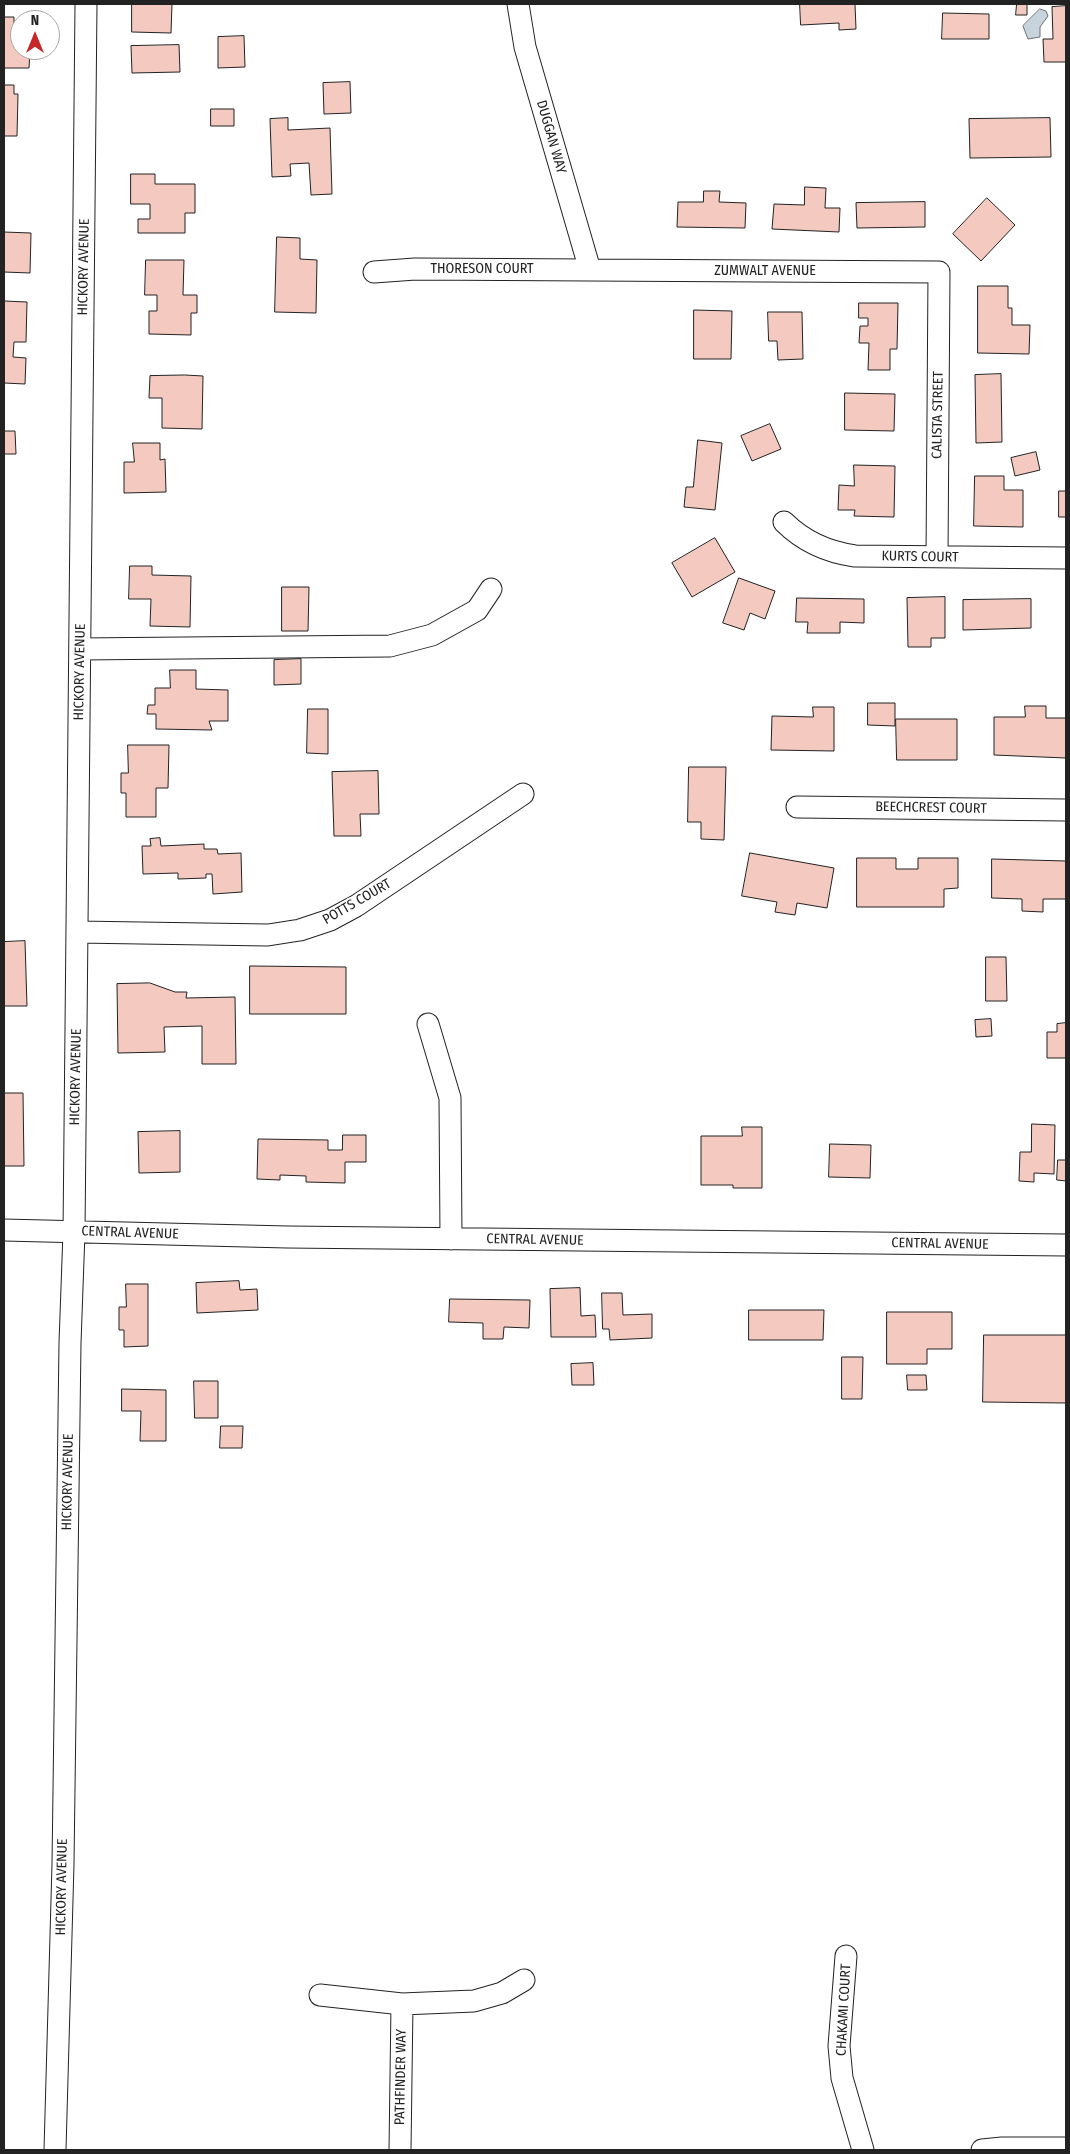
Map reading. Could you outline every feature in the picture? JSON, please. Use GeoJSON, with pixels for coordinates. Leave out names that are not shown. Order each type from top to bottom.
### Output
{"type":"FeatureCollection","features":[{"type":"Feature","properties":{"kind":"street","name":"HICKORY AVENUE"},"geometry":{"type":"LineString","coordinates":[[55,2150],[63,1864],[70,1343],[74,1232],[86,4]]}},
{"type":"Feature","properties":{"kind":"street","name":"DUGGAN WAY"},"geometry":{"type":"LineString","coordinates":[[518,4],[525,48],[590,270]]}},
{"type":"Feature","properties":{"kind":"street","name":"THORESON COURT"},"geometry":{"type":"LineString","coordinates":[[374,272],[415,269],[590,270]]}},
{"type":"Feature","properties":{"kind":"street","name":"ZUMWALT AVENUE"},"geometry":{"type":"LineString","coordinates":[[590,270],[939,272]]}},
{"type":"Feature","properties":{"kind":"street","name":"CALISTA STREET"},"geometry":{"type":"LineString","coordinates":[[937,557],[939,272]]}},
{"type":"Feature","properties":{"kind":"street","name":"KURTS COURT"},"geometry":{"type":"LineString","coordinates":[[784,522],[805,540],[842,554],[1066,558]]}},
{"type":"Feature","properties":{"kind":"street"},"geometry":{"type":"LineString","coordinates":[[80,649],[390,646],[432,635],[477,610],[491,589]]}},
{"type":"Feature","properties":{"kind":"street","name":"POTTS COURT"},"geometry":{"type":"LineString","coordinates":[[77,932],[268,935],[300,930],[330,920],[356,906],[523,794]]}},
{"type":"Feature","properties":{"kind":"street","name":"BEECHCREST COURT"},"geometry":{"type":"LineString","coordinates":[[797,807],[1066,810]]}},
{"type":"Feature","properties":{"kind":"street"},"geometry":{"type":"LineString","coordinates":[[428,1024],[450,1098],[450,1239]]}},
{"type":"Feature","properties":{"kind":"street","name":"CENTRAL AVENUE"},"geometry":{"type":"LineString","coordinates":[[4,1230],[287,1237],[1066,1245]]}},
{"type":"Feature","properties":{"kind":"street","name":"CHAKAMI COURT"},"geometry":{"type":"LineString","coordinates":[[846,1956],[839,2046],[842,2078],[863,2150]]}},
{"type":"Feature","properties":{"kind":"street"},"geometry":{"type":"LineString","coordinates":[[320,1995],[402,2004],[474,2001],[502,1993],[524,1980]]}},
{"type":"Feature","properties":{"kind":"street","name":"PATHFINDER WAY"},"geometry":{"type":"LineString","coordinates":[[400,2150],[402,2004]]}},
{"type":"Feature","properties":{"kind":"street"},"geometry":{"type":"LineString","coordinates":[[982,2150],[1002,2148],[1066,2148]]}},
{"type":"Feature","properties":{"kind":"shaded area"},"geometry":{"type":"Polygon","coordinates":[[[1040,9],[1046,11],[1048,16],[1040,27],[1040,37],[1028,39],[1023,26],[1040,9]]]}},
{"type":"Feature","properties":{"kind":"building"},"geometry":{"type":"Polygon","coordinates":[[[132,4],[172,4],[171,33],[132,32],[132,4]]]}},
{"type":"Feature","properties":{"kind":"building"},"geometry":{"type":"Polygon","coordinates":[[[800,4],[855,4],[856,29],[839,30],[839,23],[801,25],[800,4]]]}},
{"type":"Feature","properties":{"kind":"building"},"geometry":{"type":"Polygon","coordinates":[[[1017,4],[1027,4],[1027,15],[1016,15],[1017,4]]]}},
{"type":"Feature","properties":{"kind":"building"},"geometry":{"type":"Polygon","coordinates":[[[1066,6],[1066,62],[1044,62],[1043,39],[1053,39],[1052,7],[1066,6]]]}},
{"type":"Feature","properties":{"kind":"building"},"geometry":{"type":"Polygon","coordinates":[[[943,13],[989,14],[989,39],[942,39],[943,13]]]}},
{"type":"Feature","properties":{"kind":"building"},"geometry":{"type":"Polygon","coordinates":[[[4,17],[10,17],[10,60],[29,60],[29,68],[4,68],[4,17]]]}},
{"type":"Feature","properties":{"kind":"building"},"geometry":{"type":"Polygon","coordinates":[[[244,36],[245,67],[218,68],[218,37],[244,36]]]}},
{"type":"Feature","properties":{"kind":"building"},"geometry":{"type":"Polygon","coordinates":[[[179,45],[180,72],[132,73],[131,46],[179,45]]]}},
{"type":"Feature","properties":{"kind":"building"},"geometry":{"type":"Polygon","coordinates":[[[350,82],[351,113],[324,114],[323,83],[350,82]]]}},
{"type":"Feature","properties":{"kind":"building"},"geometry":{"type":"Polygon","coordinates":[[[4,85],[14,85],[14,94],[18,94],[17,136],[4,136],[4,85]]]}},
{"type":"Feature","properties":{"kind":"building"},"geometry":{"type":"Polygon","coordinates":[[[211,109],[234,109],[234,126],[211,126],[211,109]]]}},
{"type":"Feature","properties":{"kind":"building"},"geometry":{"type":"Polygon","coordinates":[[[288,118],[288,130],[330,128],[332,194],[311,195],[309,163],[290,164],[291,176],[272,177],[270,119],[288,118]]]}},
{"type":"Feature","properties":{"kind":"building"},"geometry":{"type":"Polygon","coordinates":[[[1050,118],[1051,157],[970,158],[969,119],[1050,118]]]}},
{"type":"Feature","properties":{"kind":"building"},"geometry":{"type":"Polygon","coordinates":[[[131,174],[155,174],[155,184],[195,184],[195,213],[185,213],[185,233],[138,233],[138,219],[150,219],[150,204],[131,204],[131,174]]]}},
{"type":"Feature","properties":{"kind":"building"},"geometry":{"type":"Polygon","coordinates":[[[805,187],[826,188],[825,208],[840,208],[839,232],[772,229],[774,204],[804,205],[805,187]]]}},
{"type":"Feature","properties":{"kind":"building"},"geometry":{"type":"Polygon","coordinates":[[[704,191],[720,191],[719,202],[746,203],[745,228],[677,227],[678,202],[703,202],[704,191]]]}},
{"type":"Feature","properties":{"kind":"building"},"geometry":{"type":"Polygon","coordinates":[[[987,198],[1015,225],[981,261],[953,234],[987,198]]]}},
{"type":"Feature","properties":{"kind":"building"},"geometry":{"type":"Polygon","coordinates":[[[925,202],[925,227],[857,228],[856,203],[925,202]]]}},
{"type":"Feature","properties":{"kind":"building"},"geometry":{"type":"Polygon","coordinates":[[[4,232],[31,233],[30,273],[4,272],[4,232]]]}},
{"type":"Feature","properties":{"kind":"building"},"geometry":{"type":"Polygon","coordinates":[[[277,237],[300,238],[300,259],[317,260],[316,313],[275,312],[277,237]]]}},
{"type":"Feature","properties":{"kind":"building"},"geometry":{"type":"Polygon","coordinates":[[[146,260],[184,260],[183,295],[197,295],[197,313],[191,313],[191,335],[149,334],[149,311],[157,311],[157,295],[145,295],[146,260]]]}},
{"type":"Feature","properties":{"kind":"building"},"geometry":{"type":"Polygon","coordinates":[[[978,286],[1008,286],[1008,308],[1012,308],[1012,325],[1030,325],[1029,354],[978,353],[978,286]]]}},
{"type":"Feature","properties":{"kind":"building"},"geometry":{"type":"Polygon","coordinates":[[[4,301],[27,302],[26,342],[14,342],[13,357],[26,358],[25,384],[4,383],[4,301]]]}},
{"type":"Feature","properties":{"kind":"building"},"geometry":{"type":"Polygon","coordinates":[[[859,303],[898,303],[897,349],[890,349],[890,370],[868,370],[869,343],[859,343],[860,326],[868,326],[868,318],[859,318],[859,303]]]}},
{"type":"Feature","properties":{"kind":"building"},"geometry":{"type":"Polygon","coordinates":[[[694,310],[732,311],[731,359],[694,359],[694,310]]]}},
{"type":"Feature","properties":{"kind":"building"},"geometry":{"type":"Polygon","coordinates":[[[768,312],[802,312],[803,359],[778,360],[777,341],[769,341],[768,312]]]}},
{"type":"Feature","properties":{"kind":"building"},"geometry":{"type":"Polygon","coordinates":[[[1001,374],[1002,442],[976,443],[975,375],[1001,374]]]}},
{"type":"Feature","properties":{"kind":"building"},"geometry":{"type":"Polygon","coordinates":[[[150,376],[203,376],[202,429],[162,428],[162,398],[149,398],[150,376]]]}},
{"type":"Feature","properties":{"kind":"building"},"geometry":{"type":"Polygon","coordinates":[[[845,393],[895,394],[894,431],[845,430],[845,393]]]}},
{"type":"Feature","properties":{"kind":"building"},"geometry":{"type":"Polygon","coordinates":[[[770,424],[781,449],[752,461],[741,436],[770,424]]]}},
{"type":"Feature","properties":{"kind":"building"},"geometry":{"type":"Polygon","coordinates":[[[4,431],[15,431],[16,454],[4,454],[4,431]]]}},
{"type":"Feature","properties":{"kind":"building"},"geometry":{"type":"Polygon","coordinates":[[[698,440],[722,443],[715,510],[684,507],[686,487],[693,487],[698,440]]]}},
{"type":"Feature","properties":{"kind":"building"},"geometry":{"type":"Polygon","coordinates":[[[133,443],[160,443],[160,460],[165,459],[166,492],[124,493],[124,462],[134,462],[133,443]]]}},
{"type":"Feature","properties":{"kind":"building"},"geometry":{"type":"Polygon","coordinates":[[[1036,452],[1040,470],[1015,476],[1011,458],[1036,452]]]}},
{"type":"Feature","properties":{"kind":"building"},"geometry":{"type":"Polygon","coordinates":[[[854,465],[895,466],[894,517],[854,516],[855,510],[838,510],[839,485],[854,486],[854,465]]]}},
{"type":"Feature","properties":{"kind":"building"},"geometry":{"type":"Polygon","coordinates":[[[975,476],[1004,476],[1004,490],[1023,490],[1023,527],[974,526],[975,476]]]}},
{"type":"Feature","properties":{"kind":"building"},"geometry":{"type":"Polygon","coordinates":[[[1059,491],[1066,491],[1066,517],[1059,517],[1059,491]]]}},
{"type":"Feature","properties":{"kind":"building"},"geometry":{"type":"Polygon","coordinates":[[[715,538],[735,572],[692,597],[672,563],[715,538]]]}},
{"type":"Feature","properties":{"kind":"building"},"geometry":{"type":"Polygon","coordinates":[[[130,566],[152,566],[152,575],[191,576],[190,627],[150,626],[151,599],[129,599],[130,566]]]}},
{"type":"Feature","properties":{"kind":"building"},"geometry":{"type":"Polygon","coordinates":[[[739,578],[775,591],[765,619],[750,613],[744,630],[723,623],[739,578]]]}},
{"type":"Feature","properties":{"kind":"building"},"geometry":{"type":"Polygon","coordinates":[[[282,587],[309,587],[308,631],[282,631],[282,587]]]}},
{"type":"Feature","properties":{"kind":"building"},"geometry":{"type":"Polygon","coordinates":[[[945,597],[945,638],[931,638],[931,647],[908,647],[907,598],[945,597]]]}},
{"type":"Feature","properties":{"kind":"building"},"geometry":{"type":"Polygon","coordinates":[[[797,598],[864,599],[864,623],[840,622],[840,633],[807,633],[808,622],[796,622],[797,598]]]}},
{"type":"Feature","properties":{"kind":"building"},"geometry":{"type":"Polygon","coordinates":[[[1031,599],[1031,628],[963,630],[963,600],[1031,599]]]}},
{"type":"Feature","properties":{"kind":"building"},"geometry":{"type":"Polygon","coordinates":[[[301,659],[301,684],[274,685],[274,660],[301,659]]]}},
{"type":"Feature","properties":{"kind":"building"},"geometry":{"type":"Polygon","coordinates":[[[170,670],[196,670],[196,689],[228,690],[228,721],[209,721],[212,730],[156,729],[156,714],[147,714],[148,705],[155,705],[155,688],[170,688],[170,670]]]}},
{"type":"Feature","properties":{"kind":"building"},"geometry":{"type":"Polygon","coordinates":[[[868,703],[895,703],[895,726],[868,725],[868,703]]]}},
{"type":"Feature","properties":{"kind":"building"},"geometry":{"type":"Polygon","coordinates":[[[1025,706],[1046,706],[1046,718],[1066,718],[1066,758],[994,755],[994,717],[1025,717],[1025,706]]]}},
{"type":"Feature","properties":{"kind":"building"},"geometry":{"type":"Polygon","coordinates":[[[813,707],[834,707],[834,751],[771,750],[772,716],[813,717],[813,707]]]}},
{"type":"Feature","properties":{"kind":"building"},"geometry":{"type":"Polygon","coordinates":[[[308,709],[328,709],[328,754],[307,753],[308,709]]]}},
{"type":"Feature","properties":{"kind":"building"},"geometry":{"type":"Polygon","coordinates":[[[896,719],[957,719],[957,760],[897,760],[896,719]]]}},
{"type":"Feature","properties":{"kind":"building"},"geometry":{"type":"Polygon","coordinates":[[[128,745],[169,745],[168,788],[156,788],[156,817],[126,817],[126,793],[121,793],[121,773],[128,773],[128,745]]]}},
{"type":"Feature","properties":{"kind":"building"},"geometry":{"type":"Polygon","coordinates":[[[689,767],[726,767],[724,840],[701,839],[701,822],[688,822],[689,767]]]}},
{"type":"Feature","properties":{"kind":"building"},"geometry":{"type":"Polygon","coordinates":[[[378,771],[379,814],[360,814],[361,836],[334,836],[332,772],[378,771]]]}},
{"type":"Feature","properties":{"kind":"building"},"geometry":{"type":"Polygon","coordinates":[[[160,838],[161,846],[204,844],[204,849],[217,849],[218,854],[241,853],[242,892],[213,894],[212,874],[206,874],[206,878],[178,879],[178,873],[143,874],[142,846],[151,846],[150,839],[160,838]]]}},
{"type":"Feature","properties":{"kind":"building"},"geometry":{"type":"Polygon","coordinates":[[[750,853],[834,868],[827,908],[797,903],[795,915],[775,912],[777,902],[742,896],[750,853]]]}},
{"type":"Feature","properties":{"kind":"building"},"geometry":{"type":"Polygon","coordinates":[[[857,858],[896,858],[896,869],[918,869],[918,858],[958,858],[958,888],[944,889],[944,907],[857,907],[857,858]]]}},
{"type":"Feature","properties":{"kind":"building"},"geometry":{"type":"Polygon","coordinates":[[[992,859],[1066,861],[1066,899],[1043,899],[1043,912],[1022,911],[1022,899],[992,898],[992,859]]]}},
{"type":"Feature","properties":{"kind":"building"},"geometry":{"type":"Polygon","coordinates":[[[25,941],[27,1006],[4,1006],[4,942],[25,941]]]}},
{"type":"Feature","properties":{"kind":"building"},"geometry":{"type":"Polygon","coordinates":[[[986,957],[1006,957],[1007,1001],[986,1001],[986,957]]]}},
{"type":"Feature","properties":{"kind":"building"},"geometry":{"type":"Polygon","coordinates":[[[250,966],[346,967],[346,1014],[250,1014],[250,966]]]}},
{"type":"Feature","properties":{"kind":"building"},"geometry":{"type":"Polygon","coordinates":[[[150,983],[175,992],[187,992],[186,998],[235,997],[236,1064],[202,1064],[202,1026],[164,1027],[165,1052],[118,1053],[117,984],[150,983]]]}},
{"type":"Feature","properties":{"kind":"building"},"geometry":{"type":"Polygon","coordinates":[[[991,1019],[992,1036],[976,1037],[975,1020],[991,1019]]]}},
{"type":"Feature","properties":{"kind":"building"},"geometry":{"type":"Polygon","coordinates":[[[1066,1023],[1066,1058],[1047,1058],[1047,1032],[1057,1032],[1057,1024],[1066,1023]]]}},
{"type":"Feature","properties":{"kind":"building"},"geometry":{"type":"Polygon","coordinates":[[[4,1093],[23,1093],[24,1166],[4,1166],[4,1093]]]}},
{"type":"Feature","properties":{"kind":"building"},"geometry":{"type":"Polygon","coordinates":[[[1032,1124],[1055,1125],[1054,1174],[1034,1173],[1034,1182],[1019,1181],[1020,1152],[1031,1152],[1032,1124]]]}},
{"type":"Feature","properties":{"kind":"building"},"geometry":{"type":"Polygon","coordinates":[[[742,1127],[762,1127],[762,1188],[733,1188],[733,1185],[701,1185],[701,1136],[742,1136],[742,1127]]]}},
{"type":"Feature","properties":{"kind":"building"},"geometry":{"type":"Polygon","coordinates":[[[180,1131],[180,1172],[139,1173],[138,1132],[180,1131]]]}},
{"type":"Feature","properties":{"kind":"building"},"geometry":{"type":"Polygon","coordinates":[[[343,1135],[366,1135],[366,1162],[345,1162],[345,1183],[306,1182],[306,1176],[280,1175],[280,1180],[257,1179],[258,1139],[328,1140],[328,1150],[342,1150],[343,1135]]]}},
{"type":"Feature","properties":{"kind":"building"},"geometry":{"type":"Polygon","coordinates":[[[830,1144],[871,1145],[870,1178],[829,1177],[830,1144]]]}},
{"type":"Feature","properties":{"kind":"building"},"geometry":{"type":"Polygon","coordinates":[[[1058,1160],[1066,1160],[1066,1181],[1057,1180],[1058,1160]]]}},
{"type":"Feature","properties":{"kind":"building"},"geometry":{"type":"Polygon","coordinates":[[[239,1281],[240,1290],[257,1289],[258,1310],[197,1313],[196,1283],[239,1281]]]}},
{"type":"Feature","properties":{"kind":"building"},"geometry":{"type":"Polygon","coordinates":[[[126,1284],[148,1284],[148,1346],[124,1347],[124,1330],[119,1330],[119,1307],[126,1307],[126,1284]]]}},
{"type":"Feature","properties":{"kind":"building"},"geometry":{"type":"Polygon","coordinates":[[[580,1288],[581,1316],[595,1315],[596,1337],[551,1337],[550,1289],[580,1288]]]}},
{"type":"Feature","properties":{"kind":"building"},"geometry":{"type":"Polygon","coordinates":[[[602,1293],[622,1293],[623,1315],[652,1314],[652,1338],[610,1340],[609,1329],[603,1329],[602,1293]]]}},
{"type":"Feature","properties":{"kind":"building"},"geometry":{"type":"Polygon","coordinates":[[[450,1299],[530,1300],[529,1328],[504,1327],[503,1339],[483,1339],[483,1323],[449,1322],[450,1299]]]}},
{"type":"Feature","properties":{"kind":"building"},"geometry":{"type":"Polygon","coordinates":[[[749,1310],[824,1310],[823,1340],[749,1340],[749,1310]]]}},
{"type":"Feature","properties":{"kind":"building"},"geometry":{"type":"Polygon","coordinates":[[[887,1312],[952,1312],[952,1349],[927,1349],[927,1364],[887,1364],[887,1312]]]}},
{"type":"Feature","properties":{"kind":"building"},"geometry":{"type":"Polygon","coordinates":[[[984,1335],[1066,1335],[1066,1403],[983,1402],[984,1335]]]}},
{"type":"Feature","properties":{"kind":"building"},"geometry":{"type":"Polygon","coordinates":[[[842,1357],[863,1357],[862,1399],[842,1399],[842,1357]]]}},
{"type":"Feature","properties":{"kind":"building"},"geometry":{"type":"Polygon","coordinates":[[[593,1363],[594,1385],[572,1385],[571,1364],[593,1363]]]}},
{"type":"Feature","properties":{"kind":"building"},"geometry":{"type":"Polygon","coordinates":[[[907,1375],[926,1375],[927,1390],[908,1390],[907,1375]]]}},
{"type":"Feature","properties":{"kind":"building"},"geometry":{"type":"Polygon","coordinates":[[[194,1381],[218,1381],[218,1418],[195,1418],[194,1381]]]}},
{"type":"Feature","properties":{"kind":"building"},"geometry":{"type":"Polygon","coordinates":[[[122,1389],[166,1390],[166,1441],[140,1441],[141,1411],[122,1411],[122,1389]]]}},
{"type":"Feature","properties":{"kind":"building"},"geometry":{"type":"Polygon","coordinates":[[[221,1426],[243,1426],[242,1448],[220,1448],[221,1426]]]}}]}
